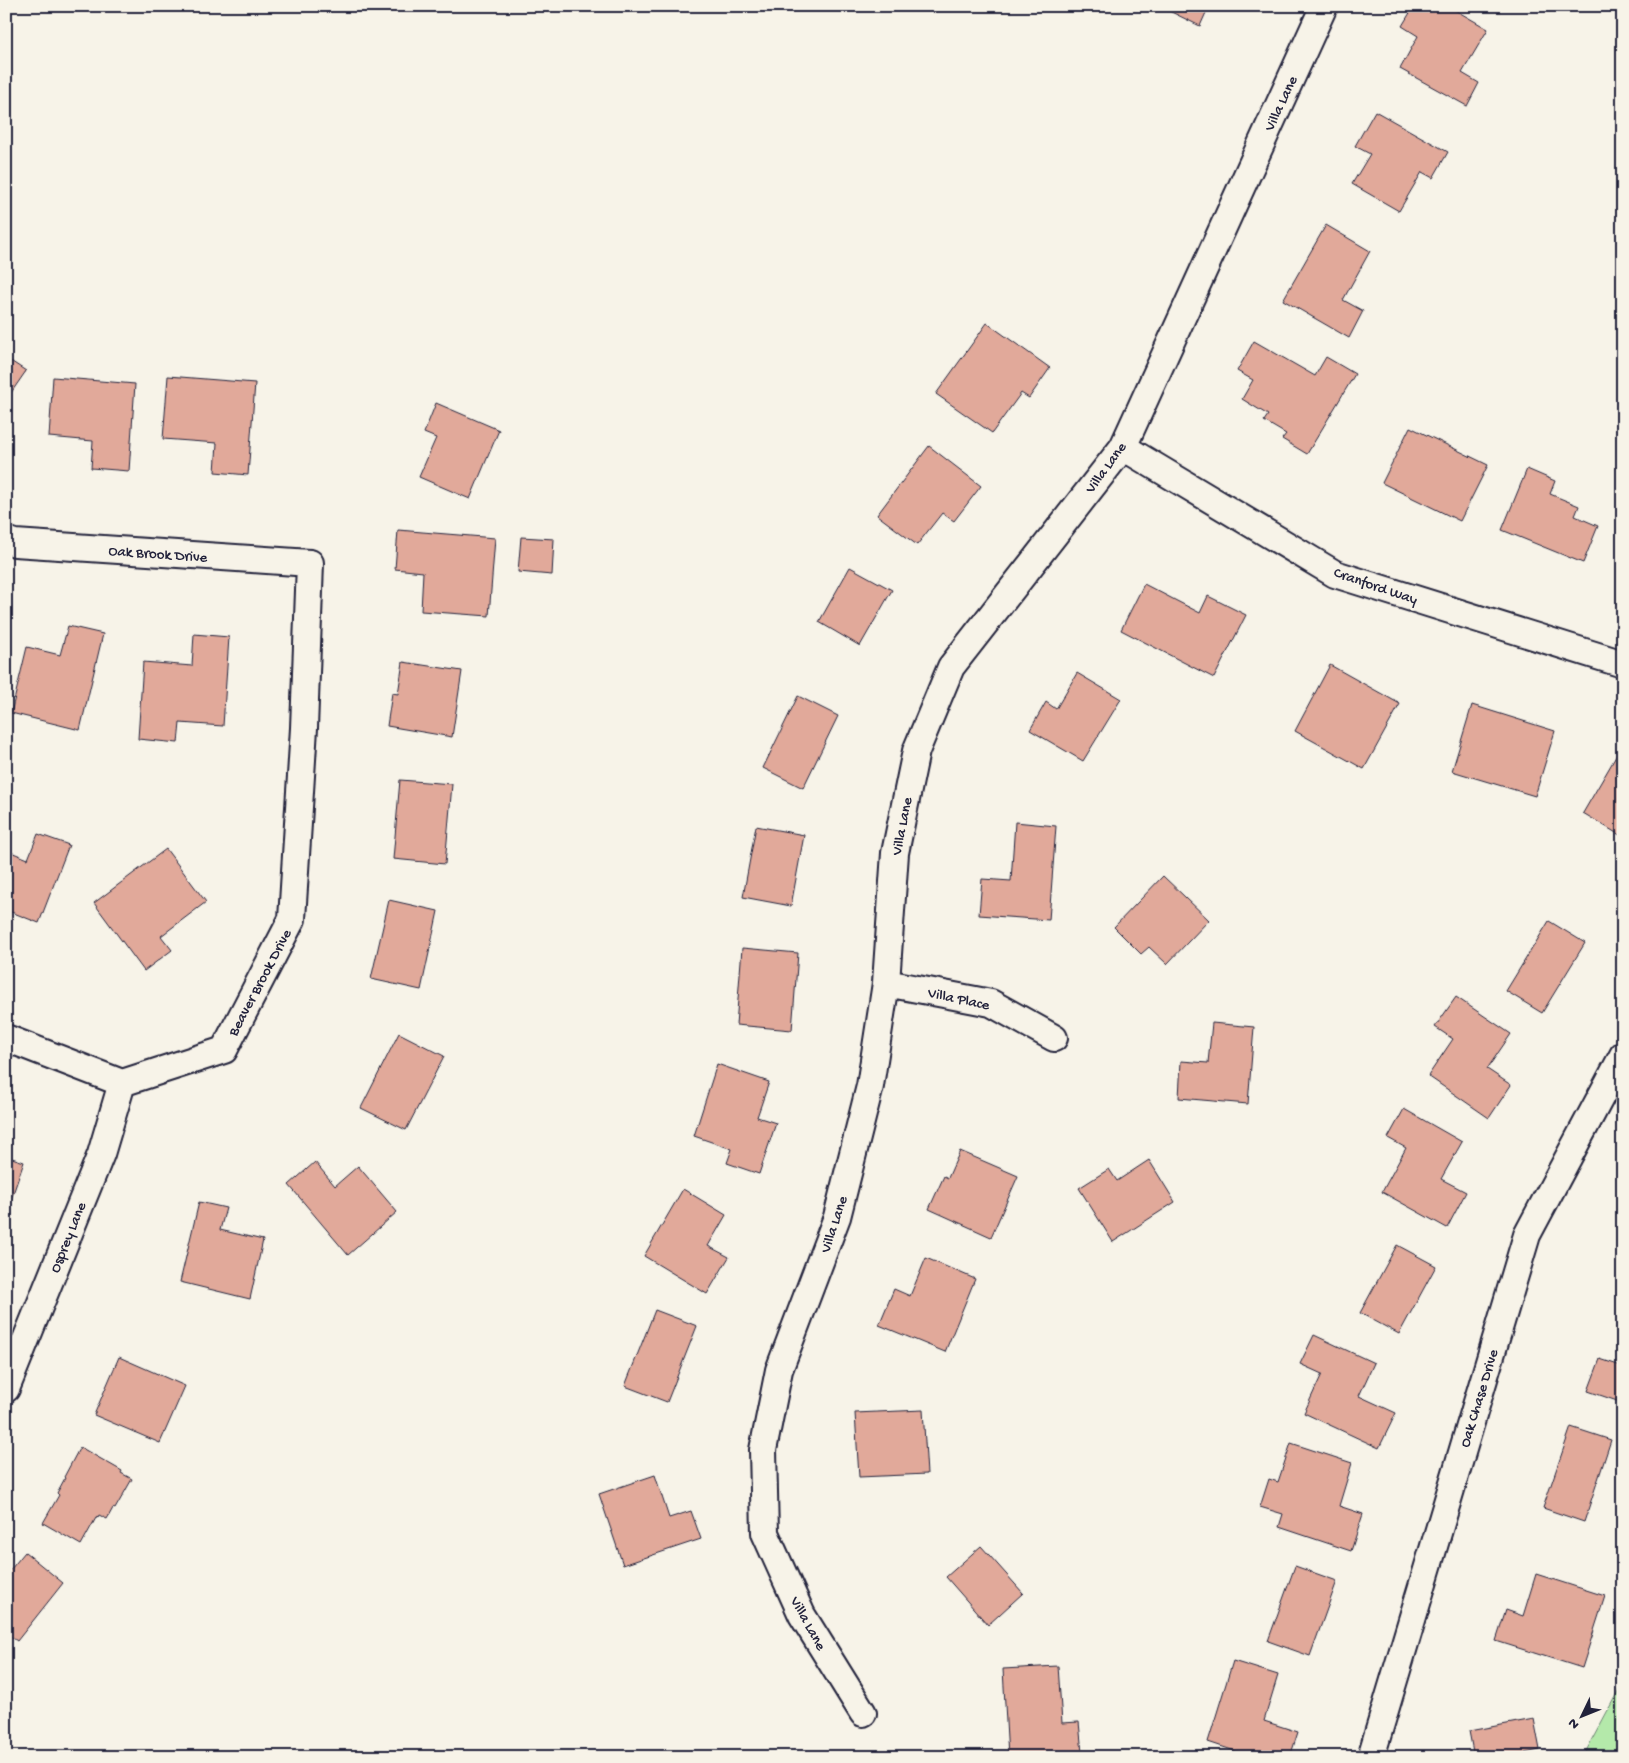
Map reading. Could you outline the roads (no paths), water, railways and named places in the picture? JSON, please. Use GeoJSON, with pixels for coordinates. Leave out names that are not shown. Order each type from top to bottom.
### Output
{"type":"FeatureCollection","features":[{"type":"Feature","properties":{"kind":"street","name":"Villa Lane"},"geometry":{"type":"LineString","coordinates":[[863,1713],[802,1615],[765,1533],[763,1450],[778,1370],[837,1217],[870,1086],[886,983],[895,853],[916,751],[951,667],[1123,447],[1324,6]]}},
{"type":"Feature","properties":{"kind":"street","name":"Cranford Way"},"geometry":{"type":"LineString","coordinates":[[1123,447],[1336,574],[1623,664]]}},
{"type":"Feature","properties":{"kind":"street","name":"Oak Brook Drive"},"geometry":{"type":"LineString","coordinates":[[6,540],[15,543],[310,563]]}},
{"type":"Feature","properties":{"kind":"street","name":"Beaver Brook Drive"},"geometry":{"type":"LineString","coordinates":[[122,1083],[224,1050],[292,919],[304,719],[310,563]]}},
{"type":"Feature","properties":{"kind":"street","name":"Villa Place"},"geometry":{"type":"LineString","coordinates":[[886,983],[991,1003],[1054,1038]]}},
{"type":"Feature","properties":{"kind":"street"},"geometry":{"type":"LineString","coordinates":[[6,1038],[122,1083]]}},
{"type":"Feature","properties":{"kind":"street","name":"Oak Chase Drive"},"geometry":{"type":"LineString","coordinates":[[1371,1757],[1527,1235],[1623,1055]]}},
{"type":"Feature","properties":{"kind":"street","name":"Osprey Lane"},"geometry":{"type":"LineString","coordinates":[[6,1389],[101,1154],[122,1083]]}}]}
